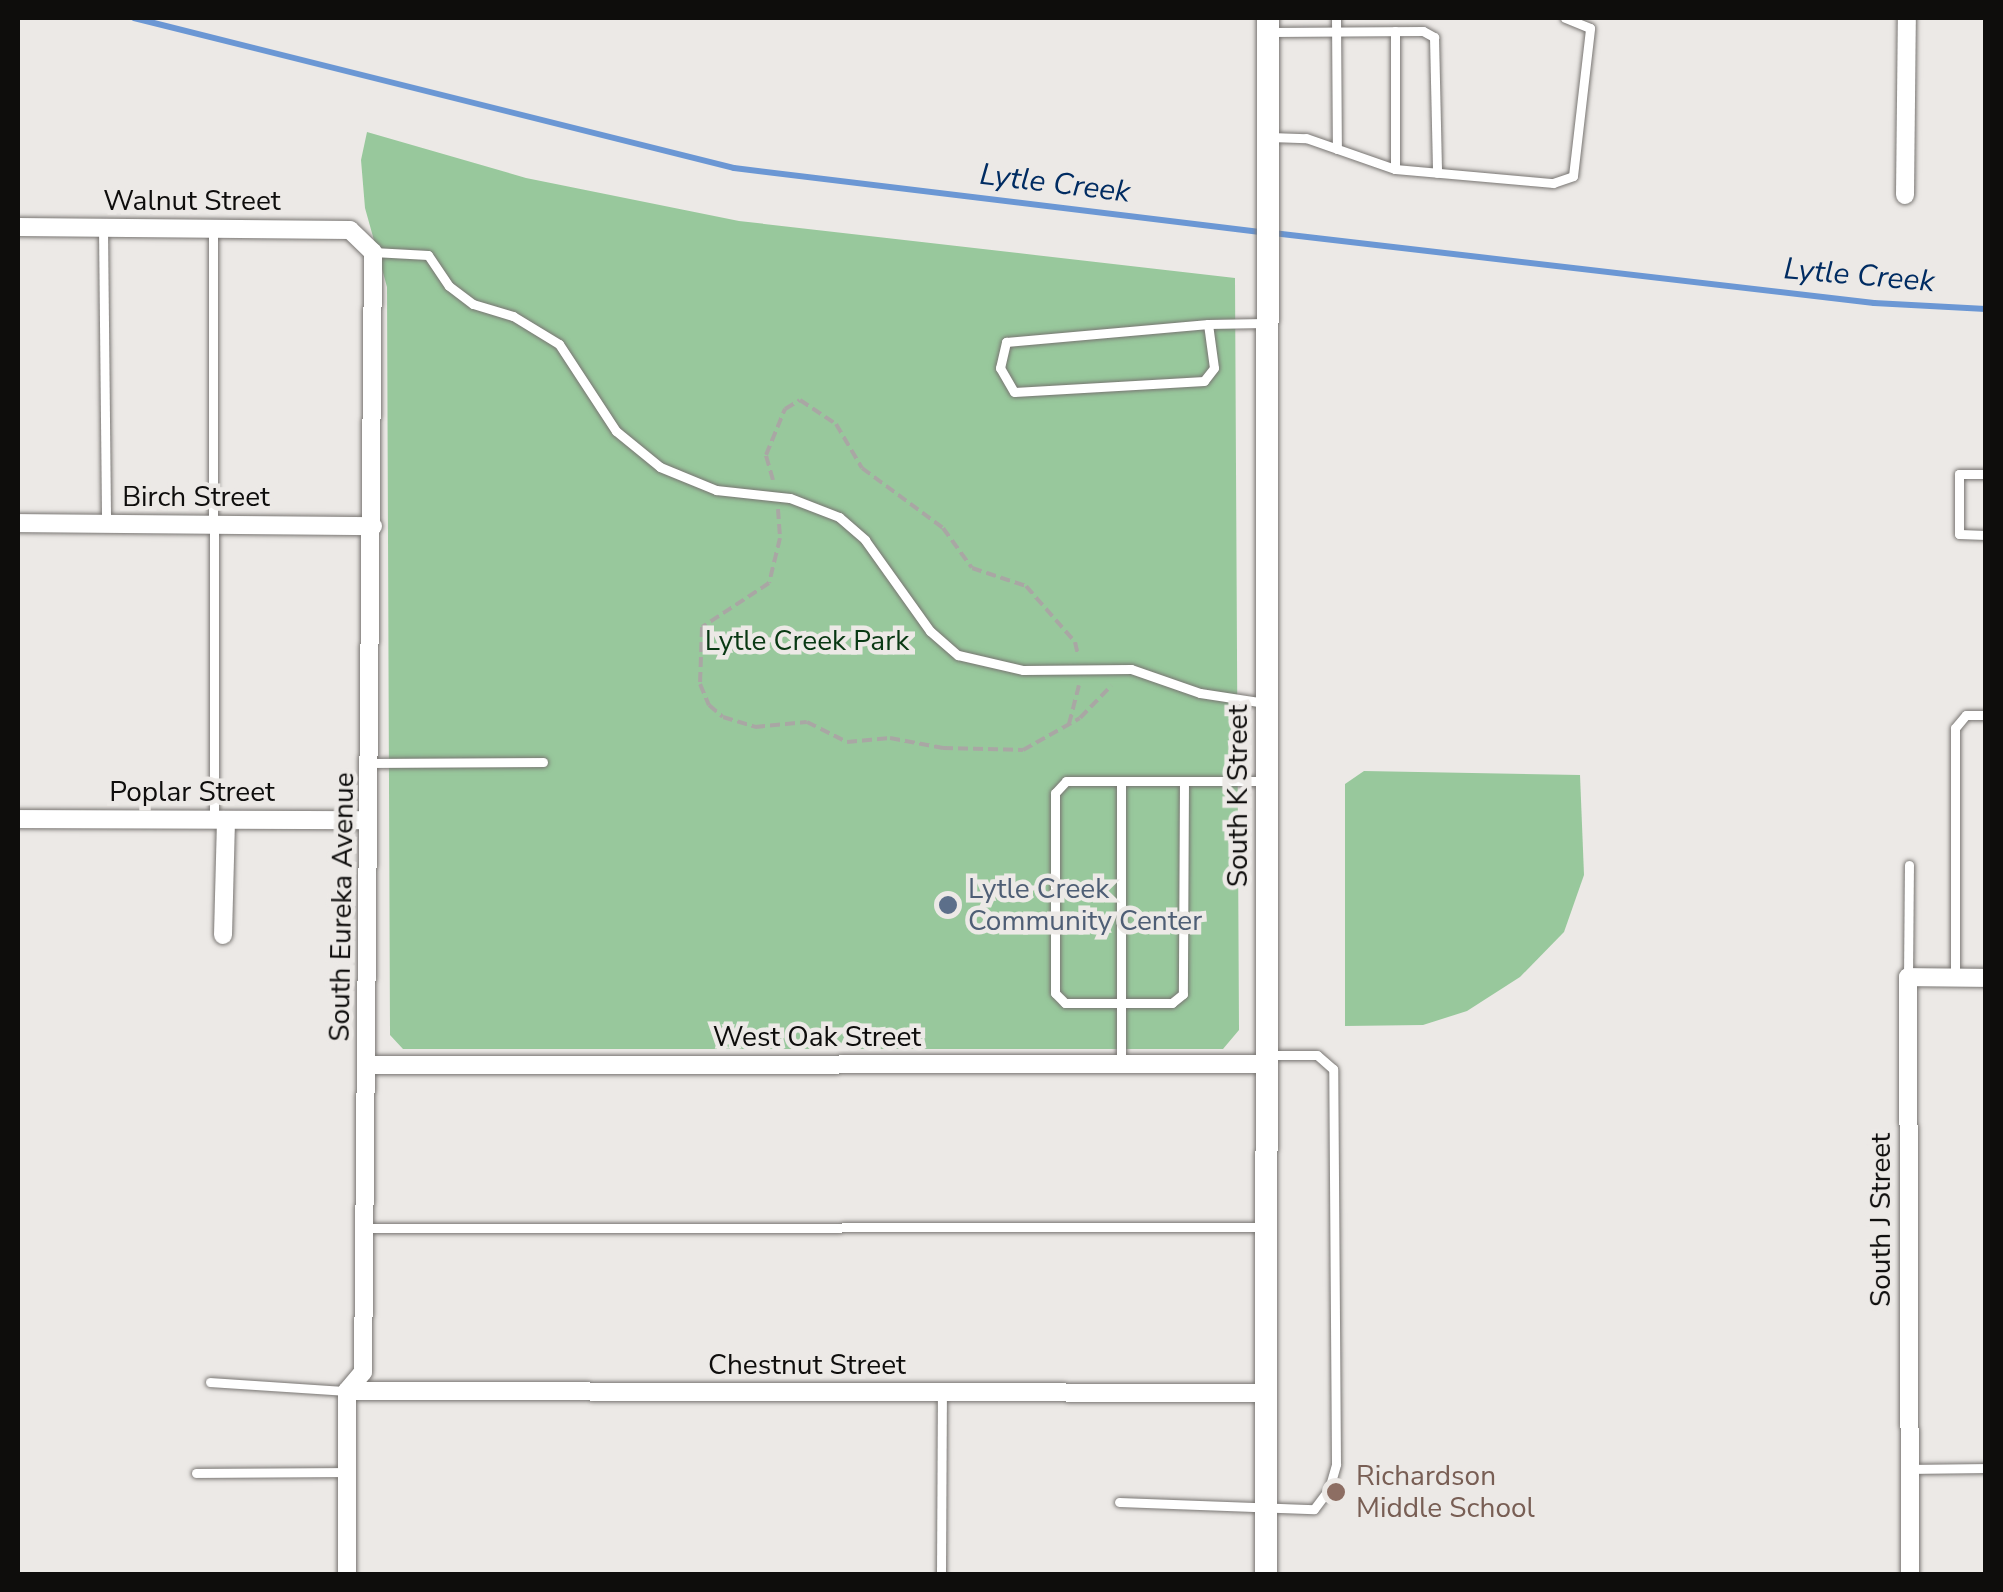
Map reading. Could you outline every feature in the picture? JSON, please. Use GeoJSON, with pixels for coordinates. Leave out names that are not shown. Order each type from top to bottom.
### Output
{"type":"FeatureCollection","features":[{"type":"Feature","properties":{"kind":"street"},"geometry":{"type":"LineString","coordinates":[[1906,194],[1907,18]]}},
{"type":"Feature","properties":{"kind":"street","name":"South K Street"},"geometry":{"type":"LineString","coordinates":[[1266,1574],[1268,25]]}},
{"type":"Feature","properties":{"kind":"street","name":"Walnut Street"},"geometry":{"type":"LineString","coordinates":[[18,228],[350,230],[369,244]]}},
{"type":"Feature","properties":{"kind":"street","name":"South Eureka Avenue"},"geometry":{"type":"LineString","coordinates":[[347,1574],[347,1391],[363,1372],[366,1228],[366,820],[371,763],[373,526],[369,244]]}},
{"type":"Feature","properties":{"kind":"street","name":"Birch Street"},"geometry":{"type":"LineString","coordinates":[[18,523],[373,526]]}},
{"type":"Feature","properties":{"kind":"street","name":"Poplar Street"},"geometry":{"type":"LineString","coordinates":[[18,819],[366,820]]}},
{"type":"Feature","properties":{"kind":"street"},"geometry":{"type":"LineString","coordinates":[[220,820],[224,935]]}},
{"type":"Feature","properties":{"kind":"street"},"geometry":{"type":"LineString","coordinates":[[1908,977],[1986,978]]}},
{"type":"Feature","properties":{"kind":"street","name":"South J Street"},"geometry":{"type":"LineString","coordinates":[[1908,977],[1910,1574]]}},
{"type":"Feature","properties":{"kind":"street","name":"West Oak Street"},"geometry":{"type":"LineString","coordinates":[[368,1066],[1121,1064],[1267,1059]]}},
{"type":"Feature","properties":{"kind":"street","name":"Chestnut Street"},"geometry":{"type":"LineString","coordinates":[[347,1391],[1267,1393]]}},
{"type":"Feature","properties":{"kind":"lane"},"geometry":{"type":"LineString","coordinates":[[1336,18],[1337,149]]}},
{"type":"Feature","properties":{"kind":"lane"},"geometry":{"type":"LineString","coordinates":[[1268,137],[1306,138],[1395,169],[1553,184],[1573,176],[1590,28],[1565,18]]}},
{"type":"Feature","properties":{"kind":"lane"},"geometry":{"type":"LineString","coordinates":[[1268,25],[1336,31],[1429,32],[1438,42],[1438,173]]}},
{"type":"Feature","properties":{"kind":"lane"},"geometry":{"type":"LineString","coordinates":[[1395,31],[1395,169]]}},
{"type":"Feature","properties":{"kind":"lane"},"geometry":{"type":"LineString","coordinates":[[102,228],[106,524]]}},
{"type":"Feature","properties":{"kind":"lane"},"geometry":{"type":"LineString","coordinates":[[212,229],[220,820]]}},
{"type":"Feature","properties":{"kind":"lane"},"geometry":{"type":"LineString","coordinates":[[369,244],[428,255],[449,286],[473,304],[513,316],[558,344],[616,431],[660,467],[716,490],[777,496],[820,506],[865,540],[930,631],[958,655],[1023,670],[1111,666],[1200,693],[1269,703]]}},
{"type":"Feature","properties":{"kind":"lane"},"geometry":{"type":"LineString","coordinates":[[1208,324],[1214,368],[1204,381],[1014,392],[1000,368],[1006,342],[1208,324],[1268,324]]}},
{"type":"Feature","properties":{"kind":"lane"},"geometry":{"type":"LineString","coordinates":[[1986,474],[1960,474],[1958,534],[1986,535]]}},
{"type":"Feature","properties":{"kind":"lane"},"geometry":{"type":"LineString","coordinates":[[1955,978],[1956,728],[1966,715],[1986,715]]}},
{"type":"Feature","properties":{"kind":"lane"},"geometry":{"type":"LineString","coordinates":[[371,763],[543,762]]}},
{"type":"Feature","properties":{"kind":"lane"},"geometry":{"type":"LineString","coordinates":[[1184,780],[1183,994],[1172,1003],[1065,1003],[1055,993],[1055,792],[1066,780],[1184,780],[1268,780]]}},
{"type":"Feature","properties":{"kind":"lane"},"geometry":{"type":"LineString","coordinates":[[1121,780],[1121,1064]]}},
{"type":"Feature","properties":{"kind":"lane","name":"South J Street"},"geometry":{"type":"LineString","coordinates":[[1908,977],[1909,865]]}},
{"type":"Feature","properties":{"kind":"lane"},"geometry":{"type":"LineString","coordinates":[[1119,1502],[1314,1508],[1336,1464],[1333,1069],[1317,1055],[1267,1059]]}},
{"type":"Feature","properties":{"kind":"lane"},"geometry":{"type":"LineString","coordinates":[[366,1228],[1266,1227]]}},
{"type":"Feature","properties":{"kind":"lane"},"geometry":{"type":"LineString","coordinates":[[210,1382],[347,1391]]}},
{"type":"Feature","properties":{"kind":"lane"},"geometry":{"type":"LineString","coordinates":[[941,1574],[942,1394]]}},
{"type":"Feature","properties":{"kind":"lane"},"geometry":{"type":"LineString","coordinates":[[1910,1469],[1986,1468]]}},
{"type":"Feature","properties":{"kind":"lane"},"geometry":{"type":"LineString","coordinates":[[196,1474],[347,1472]]}},
{"type":"Feature","properties":{"kind":"path"},"geometry":{"type":"LineString","coordinates":[[1069,724],[1080,689],[1075,642],[1026,586],[972,568],[943,528],[862,468],[836,424],[800,400],[785,410],[766,455],[777,496],[780,538],[769,583],[702,627],[700,684],[715,711],[755,727],[807,722],[847,742],[890,738],[976,750],[1024,750],[1069,724],[1112,685],[1111,666]]}},
{"type":"Feature","properties":{"kind":"green space","name":"Lytle Creek Park"},"geometry":{"type":"Polygon","coordinates":[[[367,132],[526,178],[739,221],[1235,278],[1239,1030],[1223,1049],[403,1049],[390,1035],[387,287],[365,208],[361,160],[367,132]]]}},
{"type":"Feature","properties":{"kind":"green space"},"geometry":{"type":"Polygon","coordinates":[[[1364,771],[1580,775],[1584,875],[1564,932],[1520,977],[1467,1011],[1423,1025],[1345,1026],[1345,784],[1364,771]]]}},
{"type":"Feature","properties":{"kind":"waterway","name":"Lytle Creek"},"geometry":{"type":"LineString","coordinates":[[134,18],[734,168],[1260,232]]}},
{"type":"Feature","properties":{"kind":"waterway","name":"Lytle Creek"},"geometry":{"type":"LineString","coordinates":[[1273,233],[1874,303],[1986,309]]}},
{"type":"Feature","properties":{"kind":"place","name":"Lytle Creek Community Center"},"geometry":{"type":"Point","coordinates":[948,905]}},
{"type":"Feature","properties":{"kind":"place","name":"Richardson Middle School"},"geometry":{"type":"Point","coordinates":[1336,1492]}}]}
